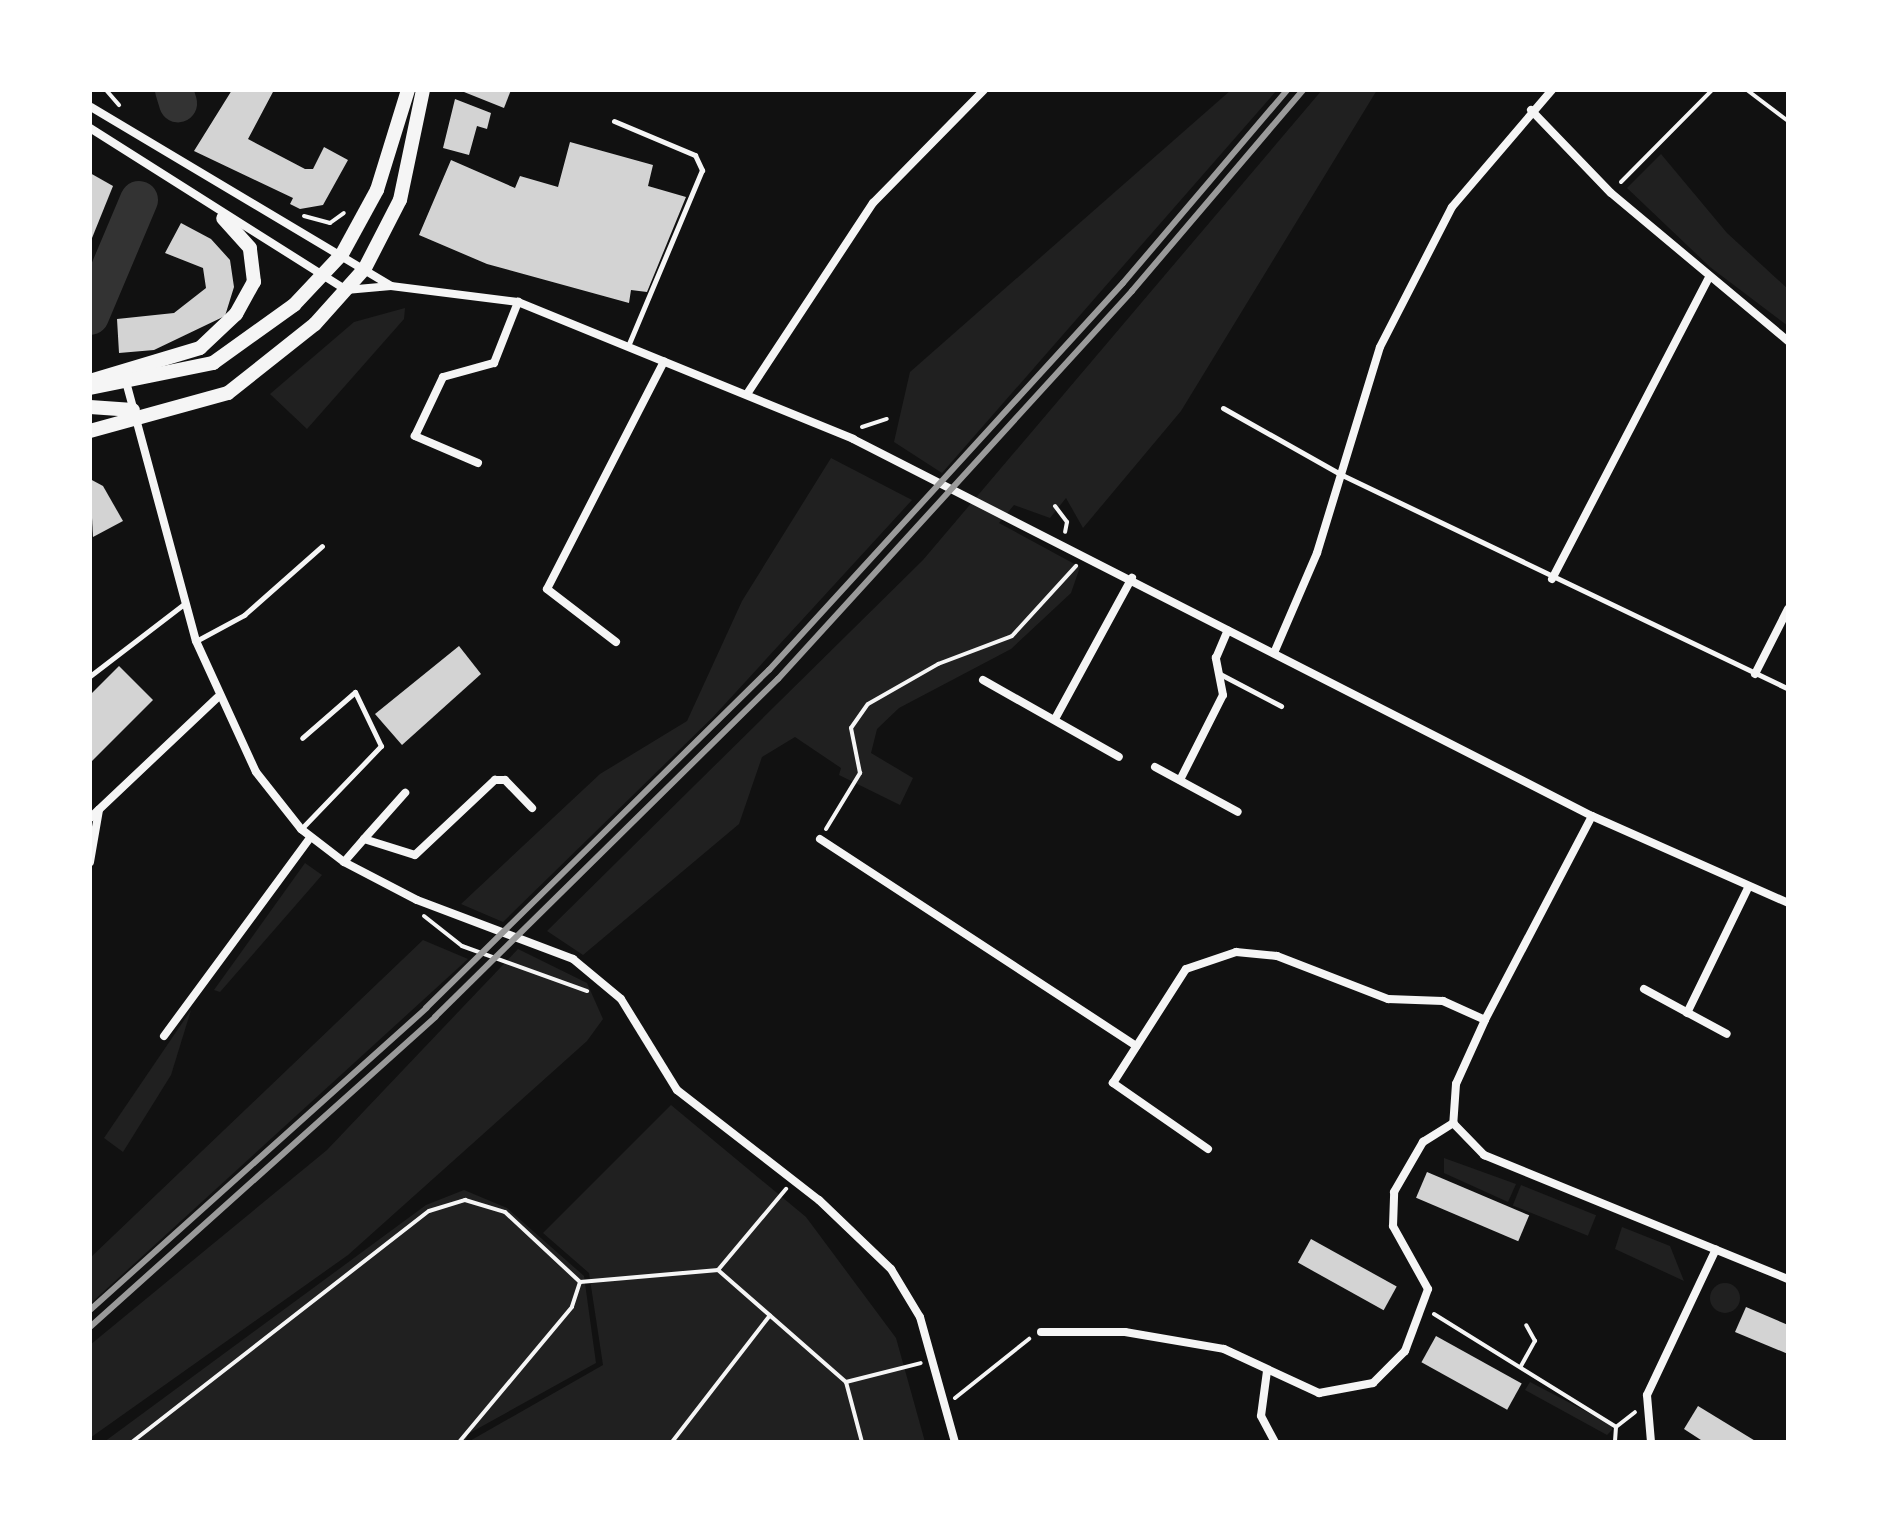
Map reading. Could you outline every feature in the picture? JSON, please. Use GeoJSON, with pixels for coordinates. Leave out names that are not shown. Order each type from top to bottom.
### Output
{"type":"FeatureCollection","features":[{"type":"Feature","properties":{"kind":"main road"},"geometry":{"type":"LineString","coordinates":[[90,381],[213,363],[323,277],[342,254],[377,190],[408,90]]}},
{"type":"Feature","properties":{"kind":"main road"},"geometry":{"type":"LineString","coordinates":[[90,431],[135,416],[228,393],[346,290],[365,268],[400,200],[423,90]]}},
{"type":"Feature","properties":{"kind":"main road"},"geometry":{"type":"LineString","coordinates":[[90,388],[200,348],[236,314],[254,282],[250,248],[223,218]]}},
{"type":"Feature","properties":{"kind":"main road"},"geometry":{"type":"LineString","coordinates":[[90,407],[135,416]]}},
{"type":"Feature","properties":{"kind":"street"},"geometry":{"type":"LineString","coordinates":[[747,394],[873,203],[984,90]]}},
{"type":"Feature","properties":{"kind":"street"},"geometry":{"type":"LineString","coordinates":[[1274,653],[1340,474],[1380,347],[1452,207],[1531,110],[1552,90]]}},
{"type":"Feature","properties":{"kind":"street"},"geometry":{"type":"LineString","coordinates":[[90,105],[391,286]]}},
{"type":"Feature","properties":{"kind":"street"},"geometry":{"type":"LineString","coordinates":[[90,105],[90,114]]}},
{"type":"Feature","properties":{"kind":"street"},"geometry":{"type":"LineString","coordinates":[[1531,110],[1611,193],[1708,279],[1788,341]]}},
{"type":"Feature","properties":{"kind":"street"},"geometry":{"type":"LineString","coordinates":[[90,128],[223,218],[346,290],[391,286],[518,302],[853,439],[1062,542],[1592,816],[1788,903]]}},
{"type":"Feature","properties":{"kind":"street"},"geometry":{"type":"LineString","coordinates":[[1552,579],[1708,279]]}},
{"type":"Feature","properties":{"kind":"street"},"geometry":{"type":"LineString","coordinates":[[478,463],[415,436],[443,377],[494,363],[518,302]]}},
{"type":"Feature","properties":{"kind":"street"},"geometry":{"type":"LineString","coordinates":[[616,642],[547,589],[664,361]]}},
{"type":"Feature","properties":{"kind":"street"},"geometry":{"type":"LineString","coordinates":[[124,376],[196,641],[217,698],[256,772],[301,829],[344,862],[417,900],[573,959],[621,999],[677,1090],[793,1180],[891,1269],[920,1317],[942,1406],[955,1442]]}},
{"type":"Feature","properties":{"kind":"street"},"geometry":{"type":"LineString","coordinates":[[1055,719],[1132,578]]}},
{"type":"Feature","properties":{"kind":"street"},"geometry":{"type":"LineString","coordinates":[[1755,674],[1788,609]]}},
{"type":"Feature","properties":{"kind":"street"},"geometry":{"type":"LineString","coordinates":[[1180,780],[1223,695],[1216,658],[1228,630]]}},
{"type":"Feature","properties":{"kind":"street"},"geometry":{"type":"LineString","coordinates":[[983,680],[1119,757]]}},
{"type":"Feature","properties":{"kind":"street"},"geometry":{"type":"LineString","coordinates":[[90,818],[217,698]]}},
{"type":"Feature","properties":{"kind":"street"},"geometry":{"type":"LineString","coordinates":[[1155,767],[1238,812]]}},
{"type":"Feature","properties":{"kind":"street"},"geometry":{"type":"LineString","coordinates":[[364,839],[415,855],[495,780],[505,780],[532,808]]}},
{"type":"Feature","properties":{"kind":"street"},"geometry":{"type":"LineString","coordinates":[[344,862],[405,793]]}},
{"type":"Feature","properties":{"kind":"street"},"geometry":{"type":"LineString","coordinates":[[90,862],[99,810]]}},
{"type":"Feature","properties":{"kind":"street"},"geometry":{"type":"LineString","coordinates":[[1592,816],[1485,1020],[1456,1084],[1453,1123],[1484,1155],[1788,1279]]}},
{"type":"Feature","properties":{"kind":"street"},"geometry":{"type":"LineString","coordinates":[[164,1036],[310,838]]}},
{"type":"Feature","properties":{"kind":"street"},"geometry":{"type":"LineString","coordinates":[[820,839],[1136,1046]]}},
{"type":"Feature","properties":{"kind":"street"},"geometry":{"type":"LineString","coordinates":[[1687,1013],[1749,886]]}},
{"type":"Feature","properties":{"kind":"street"},"geometry":{"type":"LineString","coordinates":[[1208,1149],[1113,1083],[1186,969],[1236,952],[1277,956],[1388,999],[1443,1001],[1485,1020]]}},
{"type":"Feature","properties":{"kind":"street"},"geometry":{"type":"LineString","coordinates":[[1644,989],[1727,1034]]}},
{"type":"Feature","properties":{"kind":"street"},"geometry":{"type":"LineString","coordinates":[[1041,1332],[1167,1339],[1240,1354],[1267,1371],[1319,1393],[1364,1387],[1395,1364],[1425,1309],[1426,1276],[1396,1235],[1390,1207],[1423,1142],[1453,1123]]}},
{"type":"Feature","properties":{"kind":"street"},"geometry":{"type":"LineString","coordinates":[[1651,1442],[1643,1411],[1716,1249]]}},
{"type":"Feature","properties":{"kind":"street"},"geometry":{"type":"LineString","coordinates":[[1267,1371],[1261,1416],[1275,1442]]}},
{"type":"Feature","properties":{"kind":"lane"},"geometry":{"type":"LineString","coordinates":[[614,121],[695,155],[702,170],[628,346]]}},
{"type":"Feature","properties":{"kind":"lane"},"geometry":{"type":"LineString","coordinates":[[1223,408],[1340,474],[1552,579],[1788,689]]}},
{"type":"Feature","properties":{"kind":"lane"},"geometry":{"type":"LineString","coordinates":[[196,641],[244,615],[322,546]]}},
{"type":"Feature","properties":{"kind":"lane"},"geometry":{"type":"LineString","coordinates":[[90,676],[186,602]]}},
{"type":"Feature","properties":{"kind":"lane"},"geometry":{"type":"LineString","coordinates":[[1219,674],[1281,706]]}},
{"type":"Feature","properties":{"kind":"lane"},"geometry":{"type":"LineString","coordinates":[[301,829],[381,746],[355,692],[302,738]]}},
{"type":"Feature","properties":{"kind":"path"},"geometry":{"type":"LineString","coordinates":[[106,90],[130,118]]}},
{"type":"Feature","properties":{"kind":"path"},"geometry":{"type":"LineString","coordinates":[[1611,193],[1712,90]]}},
{"type":"Feature","properties":{"kind":"path"},"geometry":{"type":"LineString","coordinates":[[1747,90],[1788,121]]}},
{"type":"Feature","properties":{"kind":"path"},"geometry":{"type":"LineString","coordinates":[[292,209],[330,223],[348,210]]}},
{"type":"Feature","properties":{"kind":"path"},"geometry":{"type":"LineString","coordinates":[[853,439],[858,428],[887,419]]}},
{"type":"Feature","properties":{"kind":"path"},"geometry":{"type":"LineString","coordinates":[[1055,506],[1067,522],[1062,542]]}},
{"type":"Feature","properties":{"kind":"path"},"geometry":{"type":"LineString","coordinates":[[820,839],[860,773],[851,728],[868,704],[938,664],[1012,636],[1084,554]]}},
{"type":"Feature","properties":{"kind":"path"},"geometry":{"type":"LineString","coordinates":[[417,900],[428,926],[462,946],[559,985]]}},
{"type":"Feature","properties":{"kind":"path"},"geometry":{"type":"LineString","coordinates":[[132,1442],[429,1211],[465,1200],[505,1212],[580,1282],[718,1270],[793,1180]]}},
{"type":"Feature","properties":{"kind":"path"},"geometry":{"type":"LineString","coordinates":[[718,1270],[846,1382],[862,1442]]}},
{"type":"Feature","properties":{"kind":"path"},"geometry":{"type":"LineString","coordinates":[[459,1442],[572,1307],[580,1282]]}},
{"type":"Feature","properties":{"kind":"path"},"geometry":{"type":"LineString","coordinates":[[1425,1309],[1616,1427]]}},
{"type":"Feature","properties":{"kind":"path"},"geometry":{"type":"LineString","coordinates":[[672,1442],[770,1315]]}},
{"type":"Feature","properties":{"kind":"path"},"geometry":{"type":"LineString","coordinates":[[1521,1366],[1535,1341],[1526,1325]]}},
{"type":"Feature","properties":{"kind":"path"},"geometry":{"type":"LineString","coordinates":[[942,1406],[995,1360],[1041,1332]]}},
{"type":"Feature","properties":{"kind":"path"},"geometry":{"type":"LineString","coordinates":[[846,1382],[933,1360]]}},
{"type":"Feature","properties":{"kind":"path"},"geometry":{"type":"LineString","coordinates":[[1615,1442],[1616,1427],[1624,1414],[1643,1411]]}},
{"type":"Feature","properties":{"kind":"shaded area"},"geometry":{"type":"Polygon","coordinates":[[[1231,90],[1277,90],[942,473],[894,442],[910,372],[1231,90]]]}},
{"type":"Feature","properties":{"kind":"shaded area"},"geometry":{"type":"Polygon","coordinates":[[[1322,90],[1377,90],[1181,411],[1083,528],[1066,498],[1050,518],[1014,505],[999,523],[1080,567],[1071,593],[1011,649],[899,708],[877,729],[871,753],[913,778],[900,805],[839,775],[841,768],[795,737],[762,757],[739,824],[583,955],[547,931],[923,560],[1322,90]]]}},
{"type":"Feature","properties":{"kind":"shaded area"},"geometry":{"type":"Polygon","coordinates":[[[1661,154],[1727,233],[1788,289],[1788,326],[1710,267],[1627,188],[1661,154]]]}},
{"type":"Feature","properties":{"kind":"shaded area"},"geometry":{"type":"Polygon","coordinates":[[[405,308],[404,319],[307,429],[270,394],[354,322],[405,308]]]}},
{"type":"Feature","properties":{"kind":"shaded area"},"geometry":{"type":"Polygon","coordinates":[[[831,458],[912,500],[713,717],[503,922],[461,904],[600,774],[687,721],[742,601],[831,458]]]}},
{"type":"Feature","properties":{"kind":"shaded area"},"geometry":{"type":"Polygon","coordinates":[[[305,863],[322,875],[220,992],[214,990],[305,863]]]}},
{"type":"Feature","properties":{"kind":"shaded area"},"geometry":{"type":"Polygon","coordinates":[[[423,940],[468,959],[90,1304],[90,1258],[423,940]]]}},
{"type":"Feature","properties":{"kind":"shaded area"},"geometry":{"type":"Polygon","coordinates":[[[518,949],[587,983],[603,1019],[587,1041],[348,1255],[90,1438],[90,1345],[327,1150],[518,949]]]}},
{"type":"Feature","properties":{"kind":"shaded area"},"geometry":{"type":"Polygon","coordinates":[[[191,1010],[171,1075],[123,1152],[104,1138],[191,1010]]]}},
{"type":"Feature","properties":{"kind":"shaded area"},"geometry":{"type":"Polygon","coordinates":[[[671,1105],[806,1217],[896,1338],[925,1442],[468,1442],[603,1365],[589,1273],[543,1233],[671,1105]]]}},
{"type":"Feature","properties":{"kind":"shaded area"},"geometry":{"type":"Polygon","coordinates":[[[1444,1158],[1516,1184],[1508,1202],[1444,1173],[1444,1158]]]}},
{"type":"Feature","properties":{"kind":"shaded area"},"geometry":{"type":"Polygon","coordinates":[[[1521,1185],[1596,1215],[1588,1236],[1513,1205],[1521,1185]]]}},
{"type":"Feature","properties":{"kind":"shaded area"},"geometry":{"type":"Polygon","coordinates":[[[464,1190],[507,1208],[584,1276],[596,1363],[468,1434],[465,1442],[104,1442],[426,1205],[464,1190]]]}},
{"type":"Feature","properties":{"kind":"shaded area"},"geometry":{"type":"Polygon","coordinates":[[[1622,1227],[1670,1246],[1684,1281],[1615,1249],[1622,1227]]]}},
{"type":"Feature","properties":{"kind":"shaded area"},"geometry":{"type":"Polygon","coordinates":[[[1725,1283],[1736,1287],[1740,1298],[1736,1309],[1725,1313],[1714,1309],[1710,1298],[1714,1287],[1725,1283]]]}},
{"type":"Feature","properties":{"kind":"shaded area"},"geometry":{"type":"Polygon","coordinates":[[[1530,1382],[1612,1425],[1612,1430],[1607,1435],[1525,1390],[1530,1382]]]}},
{"type":"Feature","properties":{"kind":"building"},"geometry":{"type":"Polygon","coordinates":[[[232,90],[274,90],[248,139],[305,169],[313,169],[324,147],[348,160],[323,205],[300,209],[290,204],[293,198],[194,151],[232,90]]]}},
{"type":"Feature","properties":{"kind":"building"},"geometry":{"type":"Polygon","coordinates":[[[459,90],[511,90],[504,108],[459,90]]]}},
{"type":"Feature","properties":{"kind":"building"},"geometry":{"type":"Polygon","coordinates":[[[455,99],[491,113],[487,129],[477,126],[469,155],[443,148],[455,99]]]}},
{"type":"Feature","properties":{"kind":"building"},"geometry":{"type":"Polygon","coordinates":[[[570,142],[653,165],[648,186],[686,197],[647,292],[631,290],[629,303],[487,264],[419,235],[451,160],[515,188],[520,176],[558,187],[570,142]]]}},
{"type":"Feature","properties":{"kind":"building"},"geometry":{"type":"Polygon","coordinates":[[[90,173],[113,186],[90,243],[90,173]]]}},
{"type":"Feature","properties":{"kind":"building"},"geometry":{"type":"Polygon","coordinates":[[[181,223],[211,239],[230,260],[234,287],[225,316],[154,350],[119,353],[117,319],[174,313],[206,288],[203,268],[165,253],[181,223]]]}},
{"type":"Feature","properties":{"kind":"building"},"geometry":{"type":"Polygon","coordinates":[[[90,479],[103,486],[123,521],[93,537],[90,479]]]}},
{"type":"Feature","properties":{"kind":"building"},"geometry":{"type":"Polygon","coordinates":[[[459,646],[481,674],[402,745],[375,714],[459,646]]]}},
{"type":"Feature","properties":{"kind":"building"},"geometry":{"type":"Polygon","coordinates":[[[119,666],[153,700],[90,763],[90,695],[119,666]]]}},
{"type":"Feature","properties":{"kind":"building"},"geometry":{"type":"Polygon","coordinates":[[[1427,1172],[1529,1215],[1518,1241],[1416,1198],[1427,1172]]]}},
{"type":"Feature","properties":{"kind":"building"},"geometry":{"type":"Polygon","coordinates":[[[1311,1239],[1397,1287],[1384,1310],[1298,1263],[1311,1239]]]}},
{"type":"Feature","properties":{"kind":"building"},"geometry":{"type":"Polygon","coordinates":[[[1746,1307],[1788,1325],[1788,1354],[1735,1332],[1746,1307]]]}},
{"type":"Feature","properties":{"kind":"building"},"geometry":{"type":"Polygon","coordinates":[[[1436,1336],[1522,1384],[1507,1410],[1421,1362],[1436,1336]]]}},
{"type":"Feature","properties":{"kind":"building"},"geometry":{"type":"Polygon","coordinates":[[[1698,1406],[1757,1442],[1704,1442],[1684,1429],[1698,1406]]]}},
{"type":"Feature","properties":{"kind":"waterway"},"geometry":{"type":"LineString","coordinates":[[174,90],[178,103]]}},
{"type":"Feature","properties":{"kind":"waterway"},"geometry":{"type":"LineString","coordinates":[[90,316],[139,200]]}},
{"type":"Feature","properties":{"kind":"railway"},"geometry":{"type":"LineString","coordinates":[[90,1310],[426,1008],[769,670],[1123,283],[1287,90]]}},
{"type":"Feature","properties":{"kind":"railway"},"geometry":{"type":"LineString","coordinates":[[90,1327],[435,1017],[778,679],[1132,291],[1303,90]]}}]}
